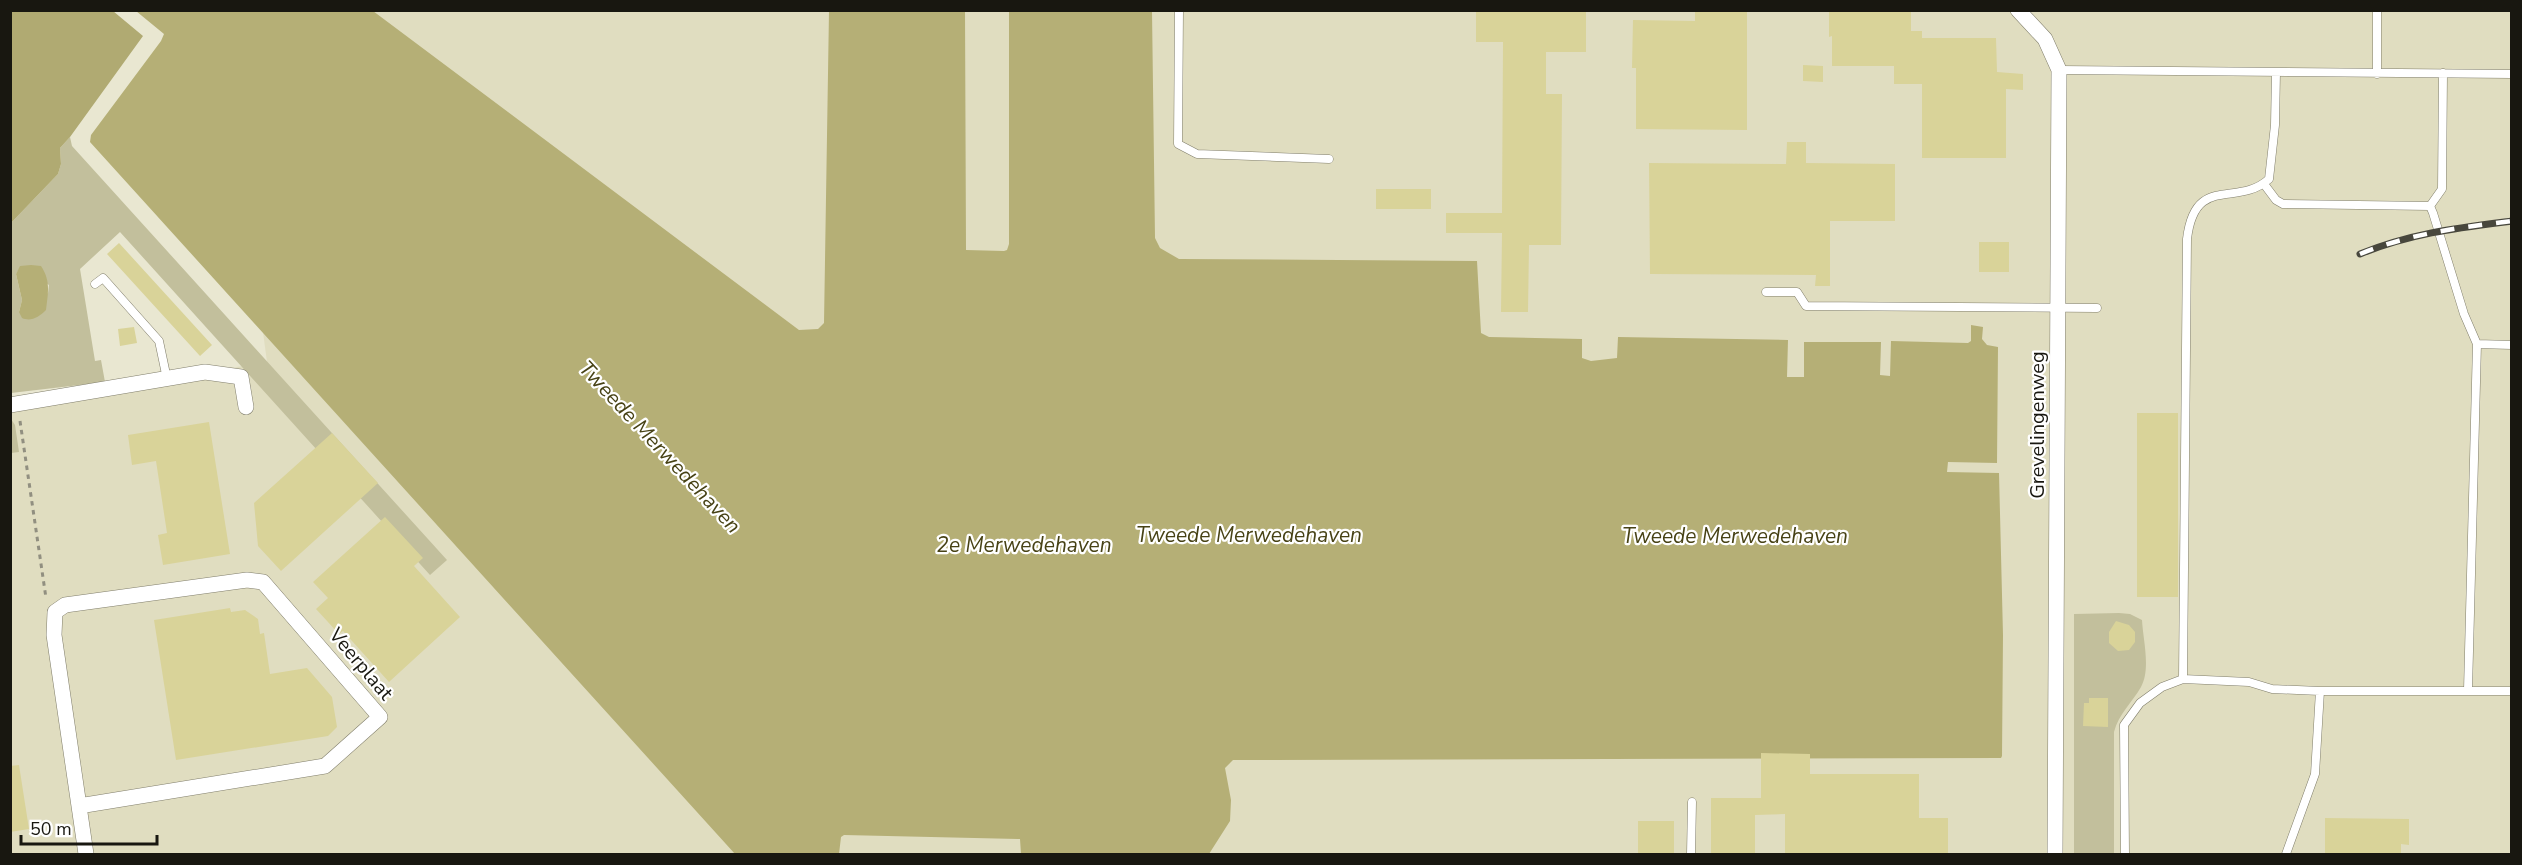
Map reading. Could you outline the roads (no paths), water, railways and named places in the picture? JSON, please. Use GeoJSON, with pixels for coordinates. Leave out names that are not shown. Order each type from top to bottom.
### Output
{"type":"FeatureCollection","features":[{"type":"Feature","properties":{"kind":"street","name":"Grevelingenweg"},"geometry":{"type":"LineString","coordinates":[[2018,10],[2045,39],[2059,70],[2055,855]]}},
{"type":"Feature","properties":{"kind":"street"},"geometry":{"type":"LineString","coordinates":[[14,405],[205,372],[241,377],[246,407]]}},
{"type":"Feature","properties":{"kind":"street","name":"Veerplaat"},"geometry":{"type":"LineString","coordinates":[[247,580],[264,582],[380,717],[325,766],[79,806],[54,635],[55,612],[65,605],[247,580]]}},
{"type":"Feature","properties":{"kind":"street"},"geometry":{"type":"LineString","coordinates":[[79,806],[86,855]]}},
{"type":"Feature","properties":{"kind":"lane"},"geometry":{"type":"LineString","coordinates":[[1179,10],[1178,144],[1197,154],[1329,159]]}},
{"type":"Feature","properties":{"kind":"lane"},"geometry":{"type":"LineString","coordinates":[[2377,10],[2377,74]]}},
{"type":"Feature","properties":{"kind":"lane"},"geometry":{"type":"LineString","coordinates":[[2059,70],[2511,74]]}},
{"type":"Feature","properties":{"kind":"lane"},"geometry":{"type":"LineString","coordinates":[[2183,680],[2189,220],[2204,201],[2214,196],[2247,190],[2264,184],[2269,179],[2273,162],[2276,72]]}},
{"type":"Feature","properties":{"kind":"lane"},"geometry":{"type":"LineString","coordinates":[[2430,206],[2442,189],[2443,73]]}},
{"type":"Feature","properties":{"kind":"lane"},"geometry":{"type":"LineString","coordinates":[[2264,184],[2276,200],[2295,206],[2430,206]]}},
{"type":"Feature","properties":{"kind":"lane"},"geometry":{"type":"LineString","coordinates":[[2430,206],[2442,237],[2464,314],[2477,345],[2469,690]]}},
{"type":"Feature","properties":{"kind":"lane"},"geometry":{"type":"LineString","coordinates":[[95,284],[103,278],[159,341],[167,379]]}},
{"type":"Feature","properties":{"kind":"lane"},"geometry":{"type":"LineString","coordinates":[[1766,292],[1797,292],[1806,306],[2097,308]]}},
{"type":"Feature","properties":{"kind":"lane"},"geometry":{"type":"LineString","coordinates":[[2477,345],[2511,345]]}},
{"type":"Feature","properties":{"kind":"lane"},"geometry":{"type":"LineString","coordinates":[[2125,855],[2124,725],[2140,703],[2162,687],[2183,680],[2249,682],[2272,689],[2320,691],[2511,691]]}},
{"type":"Feature","properties":{"kind":"lane"},"geometry":{"type":"LineString","coordinates":[[2286,855],[2314,774],[2320,691]]}},
{"type":"Feature","properties":{"kind":"lane"},"geometry":{"type":"LineString","coordinates":[[1691,855],[1692,802]]}},
{"type":"Feature","properties":{"kind":"water","name":"2e Merwedehaven"},"geometry":{"type":"Polygon","coordinates":[[[136,11],[373,11],[799,330],[818,329],[824,323],[829,11],[965,11],[966,250],[1004,251],[1007,250],[1009,244],[1009,11],[1152,11],[1155,238],[1160,248],[1179,259],[1477,261],[1481,333],[1489,337],[1582,339],[1582,358],[1591,361],[1617,358],[1618,337],[1788,340],[1787,377],[1804,377],[1804,342],[1881,342],[1880,375],[1890,376],[1891,341],[1968,343],[1971,341],[1971,325],[1983,327],[1982,339],[1987,345],[1998,347],[1997,463],[1948,462],[1947,472],[1999,473],[2003,635],[2002,756],[2001,758],[1233,760],[1225,768],[1231,800],[1230,821],[1209,854],[1021,854],[1020,839],[844,835],[841,837],[839,854],[735,854],[90,142],[91,135],[164,34],[136,11]]]}},
{"type":"Feature","properties":{"kind":"water"},"geometry":{"type":"Polygon","coordinates":[[[20,266],[41,266],[48,282],[48,293],[46,310],[38,317],[29,319],[22,318],[19,312],[22,300],[16,274],[20,266]]]}},
{"type":"Feature","properties":{"kind":"railway"},"geometry":{"type":"LineString","coordinates":[[2360,254],[2416,236],[2512,221]]}},
{"type":"Feature","properties":{"kind":"water label","name":"Tweede Merwedehaven"},"geometry":{"type":"Point","coordinates":[660,447]}},
{"type":"Feature","properties":{"kind":"water label","name":"Tweede Merwedehaven"},"geometry":{"type":"Point","coordinates":[1249,535]}},
{"type":"Feature","properties":{"kind":"water label","name":"Tweede Merwedehaven"},"geometry":{"type":"Point","coordinates":[1735,536]}}]}
